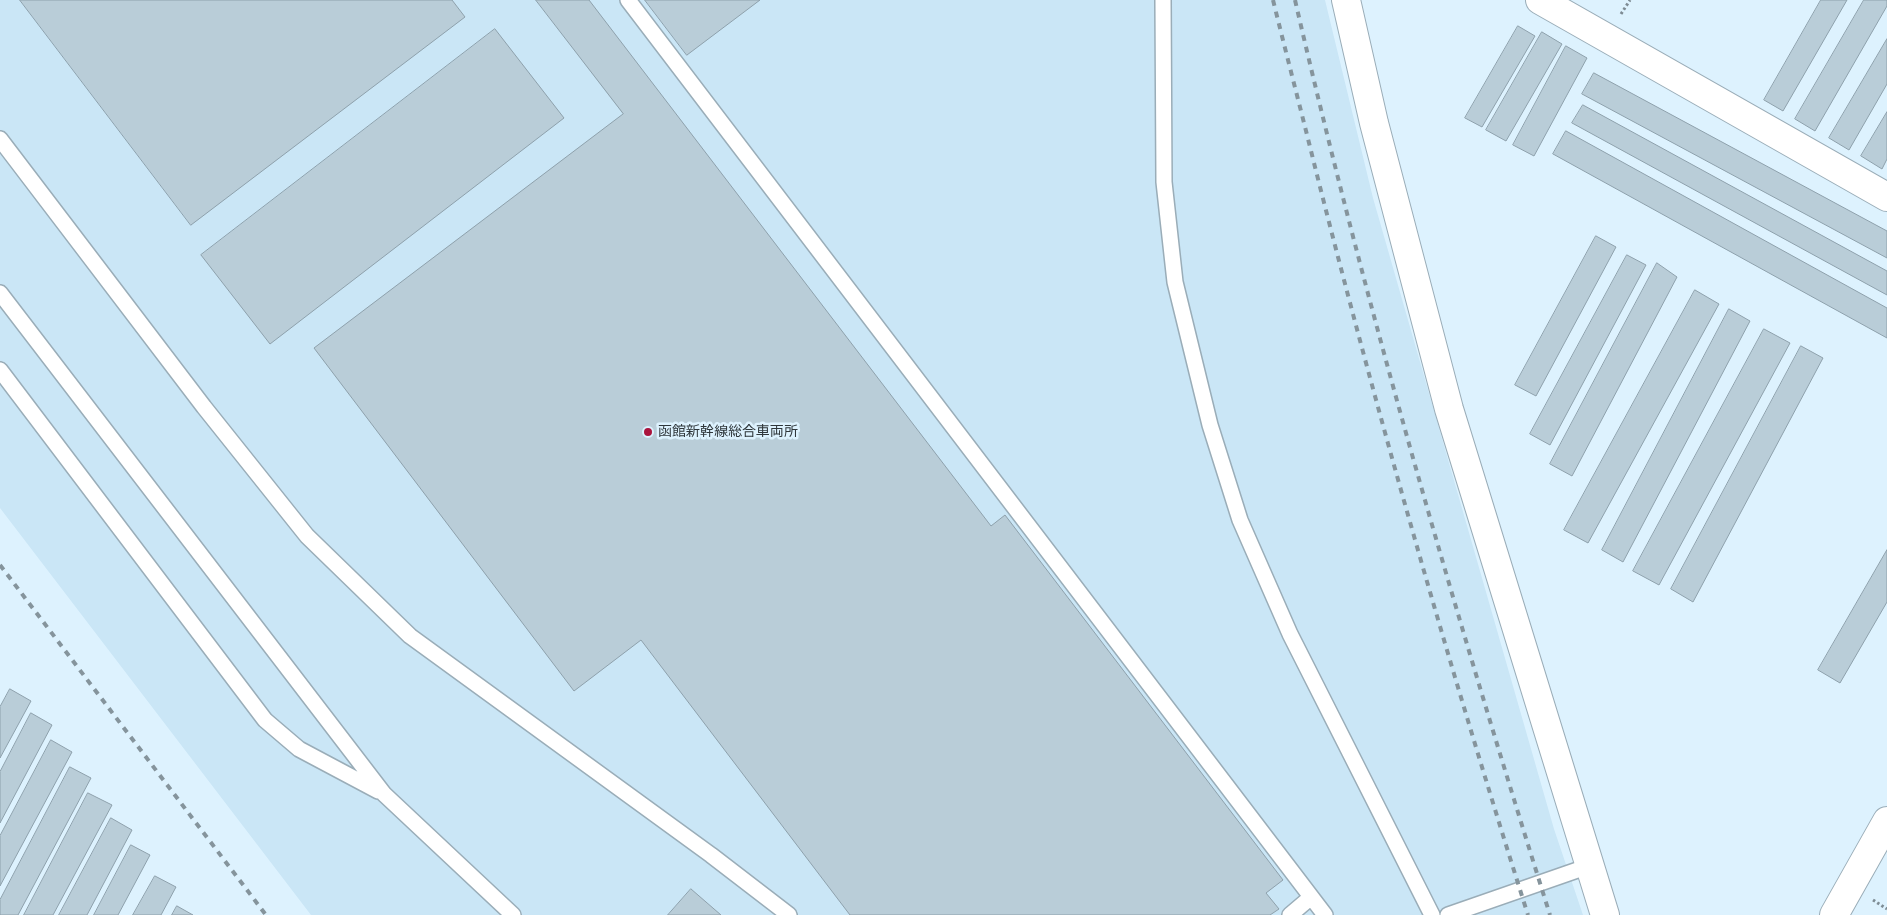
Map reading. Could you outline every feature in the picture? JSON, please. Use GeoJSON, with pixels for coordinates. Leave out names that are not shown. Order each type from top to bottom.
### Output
{"type":"FeatureCollection","features":[{"type":"Feature","properties":{"kind":"street"},"geometry":{"type":"LineString","coordinates":[[1346,0],[1374,123],[1449,409],[1605,915]]}},
{"type":"Feature","properties":{"kind":"street"},"geometry":{"type":"LineString","coordinates":[[1540,0],[1887,197]]}},
{"type":"Feature","properties":{"kind":"street"},"geometry":{"type":"LineString","coordinates":[[1834,915],[1887,821]]}},
{"type":"Feature","properties":{"kind":"lane"},"geometry":{"type":"LineString","coordinates":[[628,0],[1310,898],[1325,915]]}},
{"type":"Feature","properties":{"kind":"lane"},"geometry":{"type":"LineString","coordinates":[[1162,0],[1164,182],[1175,282],[1210,425],[1240,520],[1290,634],[1432,915]]}},
{"type":"Feature","properties":{"kind":"lane"},"geometry":{"type":"LineString","coordinates":[[0,139],[204,407],[308,536],[410,636],[711,855],[789,915]]}},
{"type":"Feature","properties":{"kind":"lane"},"geometry":{"type":"LineString","coordinates":[[0,293],[384,794],[512,915]]}},
{"type":"Feature","properties":{"kind":"lane"},"geometry":{"type":"LineString","coordinates":[[0,370],[265,720],[299,748],[384,794]]}},
{"type":"Feature","properties":{"kind":"lane"},"geometry":{"type":"LineString","coordinates":[[1448,915],[1589,866]]}},
{"type":"Feature","properties":{"kind":"lane"},"geometry":{"type":"LineString","coordinates":[[1290,915],[1310,898]]}},
{"type":"Feature","properties":{"kind":"shaded area","name":"函館新幹線総合車両所"},"geometry":{"type":"Polygon","coordinates":[[[0,0],[1325,0],[1373,198],[1554,829],[1583,915],[311,915],[0,508],[0,0]]]}},
{"type":"Feature","properties":{"kind":"building"},"geometry":{"type":"Polygon","coordinates":[[[20,0],[452,0],[465,17],[191,225],[20,0]]]}},
{"type":"Feature","properties":{"kind":"building","name":"函館新幹線総合車両所"},"geometry":{"type":"Polygon","coordinates":[[[536,0],[589,0],[991,526],[1005,515],[1283,880],[1266,893],[1279,909],[1270,915],[850,915],[641,640],[574,691],[314,348],[623,114],[536,0]]]}},
{"type":"Feature","properties":{"kind":"building"},"geometry":{"type":"Polygon","coordinates":[[[645,0],[760,0],[687,55],[645,0]]]}},
{"type":"Feature","properties":{"kind":"building"},"geometry":{"type":"Polygon","coordinates":[[[1821,0],[1847,0],[1783,111],[1764,100],[1821,0]]]}},
{"type":"Feature","properties":{"kind":"building"},"geometry":{"type":"Polygon","coordinates":[[[1864,0],[1887,0],[1887,6],[1815,131],[1795,119],[1864,0]]]}},
{"type":"Feature","properties":{"kind":"building"},"geometry":{"type":"Polygon","coordinates":[[[1518,26],[1535,36],[1482,127],[1465,118],[1518,26]]]}},
{"type":"Feature","properties":{"kind":"building"},"geometry":{"type":"Polygon","coordinates":[[[495,29],[564,118],[270,344],[201,255],[495,29]]]}},
{"type":"Feature","properties":{"kind":"building"},"geometry":{"type":"Polygon","coordinates":[[[1542,32],[1562,44],[1506,141],[1486,130],[1542,32]]]}},
{"type":"Feature","properties":{"kind":"building"},"geometry":{"type":"Polygon","coordinates":[[[1887,39],[1887,84],[1849,150],[1829,138],[1887,39]]]}},
{"type":"Feature","properties":{"kind":"building"},"geometry":{"type":"Polygon","coordinates":[[[1566,46],[1587,58],[1534,156],[1513,145],[1566,46]]]}},
{"type":"Feature","properties":{"kind":"building"},"geometry":{"type":"Polygon","coordinates":[[[1594,73],[1887,231],[1887,258],[1582,94],[1594,73]]]}},
{"type":"Feature","properties":{"kind":"building"},"geometry":{"type":"Polygon","coordinates":[[[1583,105],[1887,271],[1887,295],[1572,123],[1583,105]]]}},
{"type":"Feature","properties":{"kind":"building"},"geometry":{"type":"Polygon","coordinates":[[[1887,112],[1887,159],[1882,169],[1861,156],[1887,112]]]}},
{"type":"Feature","properties":{"kind":"building"},"geometry":{"type":"Polygon","coordinates":[[[1566,131],[1887,308],[1887,338],[1553,154],[1566,131]]]}},
{"type":"Feature","properties":{"kind":"building"},"geometry":{"type":"Polygon","coordinates":[[[1596,236],[1616,247],[1536,396],[1515,385],[1596,236]]]}},
{"type":"Feature","properties":{"kind":"building"},"geometry":{"type":"Polygon","coordinates":[[[1627,255],[1646,265],[1550,445],[1530,434],[1627,255]]]}},
{"type":"Feature","properties":{"kind":"building"},"geometry":{"type":"Polygon","coordinates":[[[1657,263],[1677,277],[1572,476],[1550,464],[1657,263]]]}},
{"type":"Feature","properties":{"kind":"building"},"geometry":{"type":"Polygon","coordinates":[[[1695,290],[1719,304],[1588,543],[1564,530],[1695,290]]]}},
{"type":"Feature","properties":{"kind":"building"},"geometry":{"type":"Polygon","coordinates":[[[1729,309],[1750,321],[1623,562],[1602,550],[1729,309]]]}},
{"type":"Feature","properties":{"kind":"building"},"geometry":{"type":"Polygon","coordinates":[[[1764,329],[1790,343],[1659,585],[1633,571],[1764,329]]]}},
{"type":"Feature","properties":{"kind":"building"},"geometry":{"type":"Polygon","coordinates":[[[1801,346],[1823,358],[1693,602],[1671,589],[1801,346]]]}},
{"type":"Feature","properties":{"kind":"building"},"geometry":{"type":"Polygon","coordinates":[[[1887,550],[1887,602],[1840,683],[1818,670],[1887,550]]]}},
{"type":"Feature","properties":{"kind":"building"},"geometry":{"type":"Polygon","coordinates":[[[10,689],[31,701],[0,758],[0,707],[10,689]]]}},
{"type":"Feature","properties":{"kind":"building"},"geometry":{"type":"Polygon","coordinates":[[[31,713],[52,725],[0,823],[0,772],[31,713]]]}},
{"type":"Feature","properties":{"kind":"building"},"geometry":{"type":"Polygon","coordinates":[[[51,740],[72,752],[0,886],[0,836],[51,740]]]}},
{"type":"Feature","properties":{"kind":"building"},"geometry":{"type":"Polygon","coordinates":[[[70,767],[91,778],[18,915],[0,915],[0,900],[70,767]]]}},
{"type":"Feature","properties":{"kind":"building"},"geometry":{"type":"Polygon","coordinates":[[[88,793],[112,805],[53,915],[24,915],[88,793]]]}},
{"type":"Feature","properties":{"kind":"building"},"geometry":{"type":"Polygon","coordinates":[[[111,818],[132,830],[87,915],[59,915],[111,818]]]}},
{"type":"Feature","properties":{"kind":"building"},"geometry":{"type":"Polygon","coordinates":[[[131,845],[150,855],[118,915],[94,915],[131,845]]]}},
{"type":"Feature","properties":{"kind":"building"},"geometry":{"type":"Polygon","coordinates":[[[155,876],[176,887],[161,915],[133,915],[155,876]]]}},
{"type":"Feature","properties":{"kind":"building"},"geometry":{"type":"Polygon","coordinates":[[[691,889],[721,915],[668,915],[691,889]]]}},
{"type":"Feature","properties":{"kind":"building"},"geometry":{"type":"Polygon","coordinates":[[[177,906],[193,915],[172,915],[177,906]]]}},
{"type":"Feature","properties":{"kind":"railway"},"geometry":{"type":"LineString","coordinates":[[1273,0],[1340,265],[1390,451],[1443,637],[1528,915]]}},
{"type":"Feature","properties":{"kind":"railway"},"geometry":{"type":"LineString","coordinates":[[1295,0],[1351,230],[1414,460],[1480,688],[1550,915]]}},
{"type":"Feature","properties":{"kind":"railway"},"geometry":{"type":"LineString","coordinates":[[0,565],[266,915]]}},
{"type":"Feature","properties":{"kind":"place","name":"函館新幹線総合車両所"},"geometry":{"type":"Point","coordinates":[648,432]}}]}
